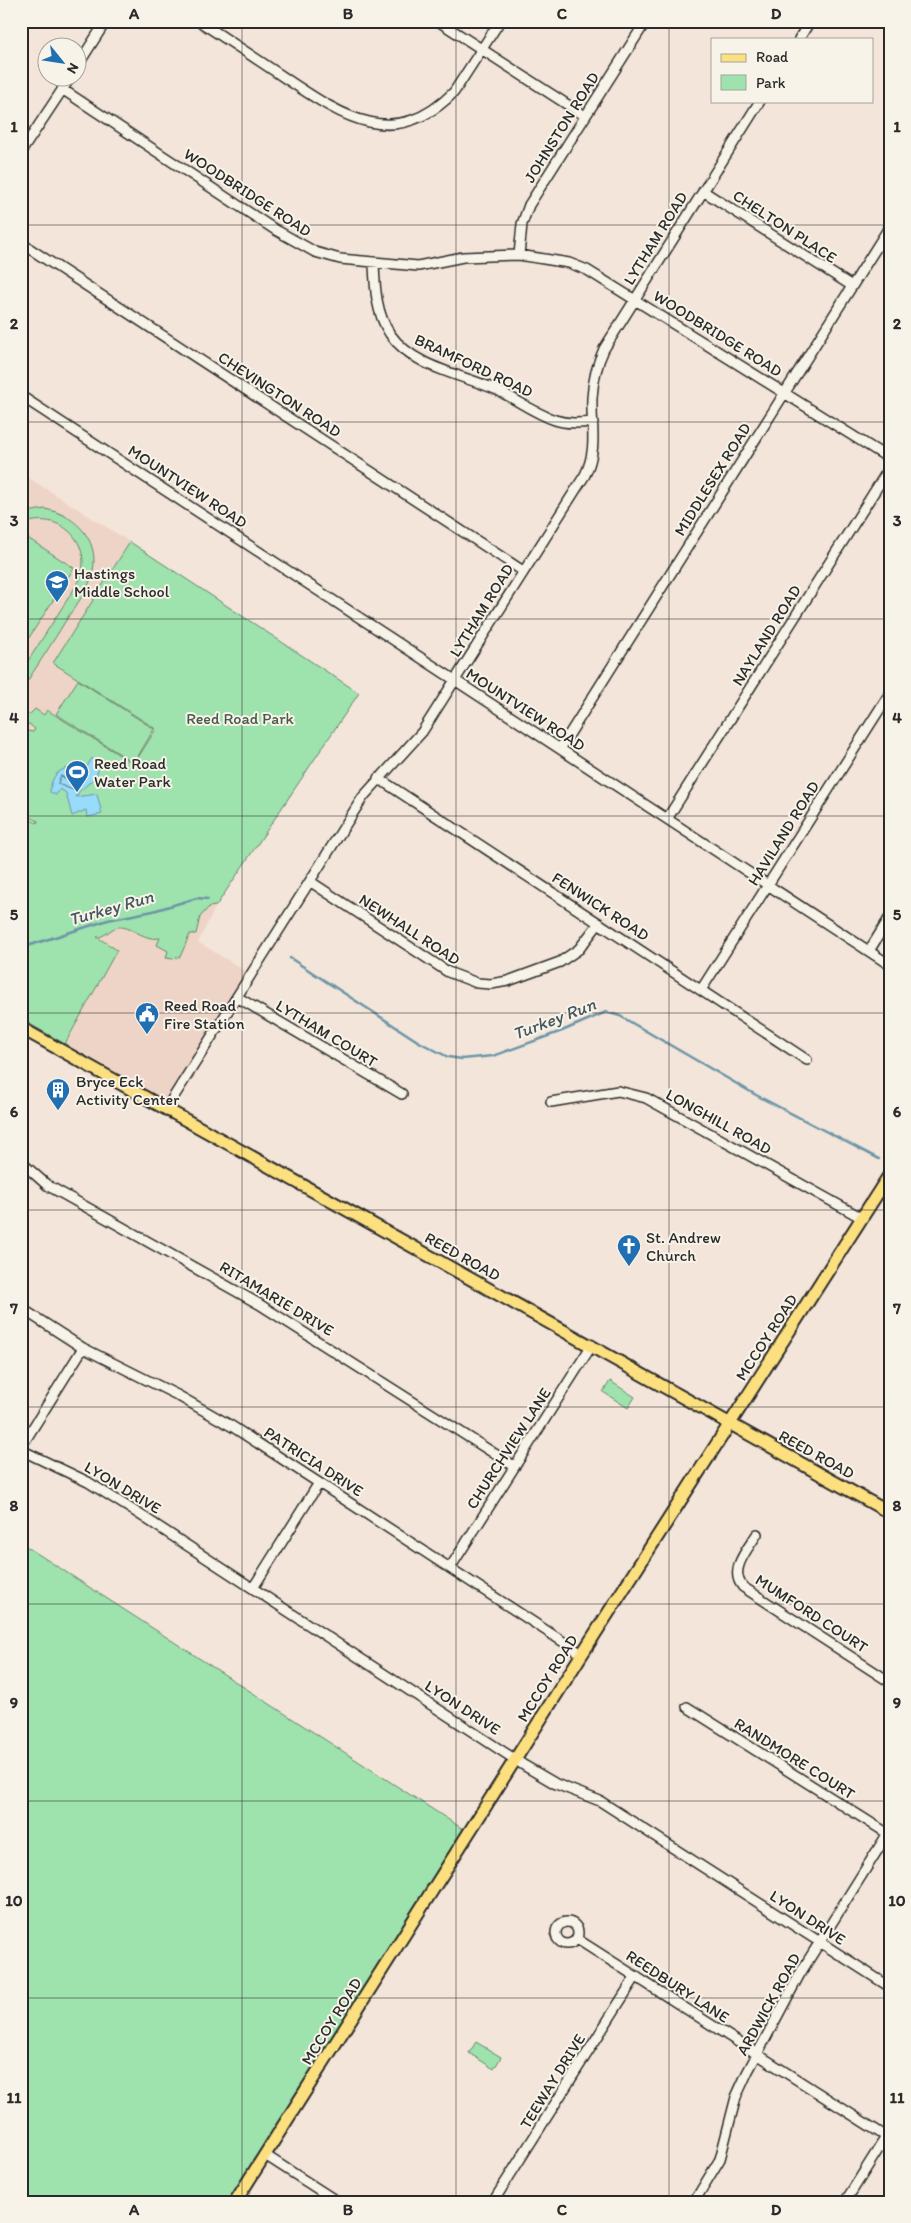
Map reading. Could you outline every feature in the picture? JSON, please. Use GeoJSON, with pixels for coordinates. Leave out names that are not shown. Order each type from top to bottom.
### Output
{"type":"FeatureCollection","features":[{"type":"Feature","properties":{"kind":"main road","name":"REED ROAD"},"geometry":{"type":"LineString","coordinates":[[21,1028],[890,1513]]}},
{"type":"Feature","properties":{"kind":"main road","name":"MCCOY ROAD"},"geometry":{"type":"LineString","coordinates":[[235,2202],[515,1759],[890,1174]]}},
{"type":"Feature","properties":{"kind":"street"},"geometry":{"type":"LineString","coordinates":[[88,49],[106,21]]}},
{"type":"Feature","properties":{"kind":"street"},"geometry":{"type":"LineString","coordinates":[[199,21],[332,109],[359,121],[379,124],[408,121],[435,108],[454,92],[500,21]]}},
{"type":"Feature","properties":{"kind":"street"},"geometry":{"type":"LineString","coordinates":[[438,21],[585,116]]}},
{"type":"Feature","properties":{"kind":"street","name":"JOHNSTON ROAD"},"geometry":{"type":"LineString","coordinates":[[519,255],[522,224],[529,205],[646,21]]}},
{"type":"Feature","properties":{"kind":"street"},"geometry":{"type":"LineString","coordinates":[[800,38],[810,21]]}},
{"type":"Feature","properties":{"kind":"street"},"geometry":{"type":"LineString","coordinates":[[21,152],[62,89]]}},
{"type":"Feature","properties":{"kind":"street","name":"WOODBRIDGE ROAD"},"geometry":{"type":"LineString","coordinates":[[62,89],[294,241],[315,252],[340,259],[374,264],[418,266],[463,256],[519,255],[569,263],[587,270],[635,298],[887,457]]}},
{"type":"Feature","properties":{"kind":"street","name":"LYTHAM ROAD"},"geometry":{"type":"LineString","coordinates":[[166,1109],[363,797],[378,778],[418,737],[592,462],[593,386],[599,360],[635,298],[759,102]]}},
{"type":"Feature","properties":{"kind":"street","name":"CHELTON PLACE"},"geometry":{"type":"LineString","coordinates":[[703,191],[852,286]]}},
{"type":"Feature","properties":{"kind":"street","name":"MIDDLESEX ROAD"},"geometry":{"type":"LineString","coordinates":[[560,749],[890,226]]}},
{"type":"Feature","properties":{"kind":"street","name":"CHEVINGTON ROAD"},"geometry":{"type":"LineString","coordinates":[[21,242],[523,571]]}},
{"type":"Feature","properties":{"kind":"street","name":"BRAMFORD ROAD"},"geometry":{"type":"LineString","coordinates":[[374,264],[376,296],[383,321],[397,342],[414,356],[496,390],[555,420],[575,423],[593,422]]}},
{"type":"Feature","properties":{"kind":"street","name":"MOUNTVIEW ROAD"},"geometry":{"type":"LineString","coordinates":[[21,396],[890,965]]}},
{"type":"Feature","properties":{"kind":"street"},"geometry":{"type":"LineString","coordinates":[[887,457],[890,447]]}},
{"type":"Feature","properties":{"kind":"street","name":"NAYLAND ROAD"},"geometry":{"type":"LineString","coordinates":[[667,819],[890,466]]}},
{"type":"Feature","properties":{"kind":"street","name":"HAVILAND ROAD"},"geometry":{"type":"LineString","coordinates":[[701,990],[890,693]]}},
{"type":"Feature","properties":{"kind":"street","name":"FENWICK ROAD"},"geometry":{"type":"LineString","coordinates":[[378,778],[807,1060]]}},
{"type":"Feature","properties":{"kind":"street","name":"NEWHALL ROAD"},"geometry":{"type":"LineString","coordinates":[[311,882],[448,972],[477,983],[491,984],[508,981],[560,962],[579,950],[599,923]]}},
{"type":"Feature","properties":{"kind":"street"},"geometry":{"type":"LineString","coordinates":[[868,951],[890,917]]}},
{"type":"Feature","properties":{"kind":"street","name":"LYTHAM COURT"},"geometry":{"type":"LineString","coordinates":[[237,997],[402,1094]]}},
{"type":"Feature","properties":{"kind":"street","name":"LONGHILL ROAD"},"geometry":{"type":"LineString","coordinates":[[551,1102],[618,1091],[646,1098],[862,1218]]}},
{"type":"Feature","properties":{"kind":"street","name":"RITAMARIE DRIVE"},"geometry":{"type":"LineString","coordinates":[[21,1162],[47,1185],[259,1304],[514,1466]]}},
{"type":"Feature","properties":{"kind":"street","name":"PATRICIA DRIVE"},"geometry":{"type":"LineString","coordinates":[[21,1308],[84,1348],[208,1412],[582,1654]]}},
{"type":"Feature","properties":{"kind":"street","name":"CHURCHVIEW LANE"},"geometry":{"type":"LineString","coordinates":[[450,1568],[592,1345]]}},
{"type":"Feature","properties":{"kind":"street"},"geometry":{"type":"LineString","coordinates":[[21,1448],[84,1348]]}},
{"type":"Feature","properties":{"kind":"street","name":"LYON DRIVE"},"geometry":{"type":"LineString","coordinates":[[21,1448],[88,1482],[515,1759],[556,1784],[600,1801],[890,1987]]}},
{"type":"Feature","properties":{"kind":"street"},"geometry":{"type":"LineString","coordinates":[[253,1588],[319,1483]]}},
{"type":"Feature","properties":{"kind":"street","name":"MUMFORD COURT"},"geometry":{"type":"LineString","coordinates":[[758,1534],[738,1566],[737,1577],[743,1587],[890,1682]]}},
{"type":"Feature","properties":{"kind":"street","name":"RANDMORE COURT"},"geometry":{"type":"LineString","coordinates":[[687,1707],[889,1833]]}},
{"type":"Feature","properties":{"kind":"street","name":"ARDWICK ROAD"},"geometry":{"type":"LineString","coordinates":[[694,2202],[720,2159],[736,2097],[757,2054],[820,1942],[889,1833]]}},
{"type":"Feature","properties":{"kind":"street","name":"REEDBURY LANE"},"geometry":{"type":"LineString","coordinates":[[577,1939],[888,2138]]}},
{"type":"Feature","properties":{"kind":"street","name":"TEEWAY DRIVE"},"geometry":{"type":"LineString","coordinates":[[493,2202],[636,1976]]}},
{"type":"Feature","properties":{"kind":"street"},"geometry":{"type":"LineString","coordinates":[[845,2202],[888,2138]]}},
{"type":"Feature","properties":{"kind":"street"},"geometry":{"type":"LineString","coordinates":[[265,2155],[338,2202]]}},
{"type":"Feature","properties":{"kind":"shaded area","name":"Hastings Middle School"},"geometry":{"type":"Polygon","coordinates":[[[21,473],[130,542],[54,663],[156,729],[134,764],[47,710],[21,751],[21,473]]]}},
{"type":"Feature","properties":{"kind":"shaded area"},"geometry":{"type":"Polygon","coordinates":[[[216,906],[198,942],[252,975],[168,1111],[117,1089],[59,1057],[116,950],[89,933],[128,921],[216,906]]]}},
{"type":"Feature","properties":{"kind":"green space"},"geometry":{"type":"Polygon","coordinates":[[[45,509],[57,512],[68,518],[85,533],[94,554],[94,566],[84,593],[21,691],[21,672],[79,581],[83,567],[82,554],[78,542],[70,532],[60,525],[48,521],[35,521],[21,525],[21,513],[45,509]]]}},
{"type":"Feature","properties":{"kind":"green space"},"geometry":{"type":"Polygon","coordinates":[[[23,535],[74,568],[21,650],[21,538],[23,535]]]}},
{"type":"Feature","properties":{"kind":"green space","name":"Reed Road Park"},"geometry":{"type":"Polygon","coordinates":[[[130,542],[359,693],[216,906],[209,907],[200,917],[196,934],[190,934],[180,957],[166,958],[168,951],[157,945],[160,938],[150,938],[127,928],[118,927],[97,937],[117,950],[66,1042],[67,1045],[21,1019],[21,815],[37,823],[38,821],[21,812],[21,730],[33,732],[35,729],[29,724],[21,725],[23,710],[29,715],[35,709],[44,715],[47,710],[134,764],[156,729],[53,663],[130,542]]]}},
{"type":"Feature","properties":{"kind":"green space"},"geometry":{"type":"Polygon","coordinates":[[[78,680],[154,729],[134,763],[56,714],[78,680]]]}},
{"type":"Feature","properties":{"kind":"green space"},"geometry":{"type":"Polygon","coordinates":[[[610,1381],[635,1397],[628,1408],[603,1392],[610,1381]]]}},
{"type":"Feature","properties":{"kind":"green space"},"geometry":{"type":"Polygon","coordinates":[[[21,1543],[463,1829],[227,2202],[21,2202],[21,1543]]]}},
{"type":"Feature","properties":{"kind":"green space"},"geometry":{"type":"Polygon","coordinates":[[[476,2042],[501,2057],[494,2069],[469,2053],[476,2042]]]}},
{"type":"Feature","properties":{"kind":"water"},"geometry":{"type":"Polygon","coordinates":[[[92,758],[99,767],[97,772],[92,780],[75,797],[97,794],[102,814],[87,817],[86,810],[72,816],[66,793],[60,789],[56,795],[50,792],[51,784],[54,777],[60,771],[68,768],[73,777],[81,777],[92,758]]]}},
{"type":"Feature","properties":{"kind":"waterway","name":"Turkey Run"},"geometry":{"type":"LineString","coordinates":[[21,948],[108,920],[153,911],[197,898],[208,899]]}},
{"type":"Feature","properties":{"kind":"waterway","name":"Turkey Run"},"geometry":{"type":"LineString","coordinates":[[290,958],[419,1042],[448,1057],[462,1059],[493,1056],[562,1031],[606,1012],[620,1016],[756,1095],[879,1159]]}},
{"type":"Feature","properties":{"kind":"place","name":"Hastings Middle School"},"geometry":{"type":"Point","coordinates":[57,603]}},
{"type":"Feature","properties":{"kind":"place","name":"Reed Road Water Park"},"geometry":{"type":"Point","coordinates":[77,793]}},
{"type":"Feature","properties":{"kind":"place","name":"Reed Road Fire Station"},"geometry":{"type":"Point","coordinates":[147,1035]}},
{"type":"Feature","properties":{"kind":"place","name":"Bryce Eck Activity Center"},"geometry":{"type":"Point","coordinates":[58,1111]}},
{"type":"Feature","properties":{"kind":"place","name":"St. Andrew Church"},"geometry":{"type":"Point","coordinates":[629,1267]}}]}
